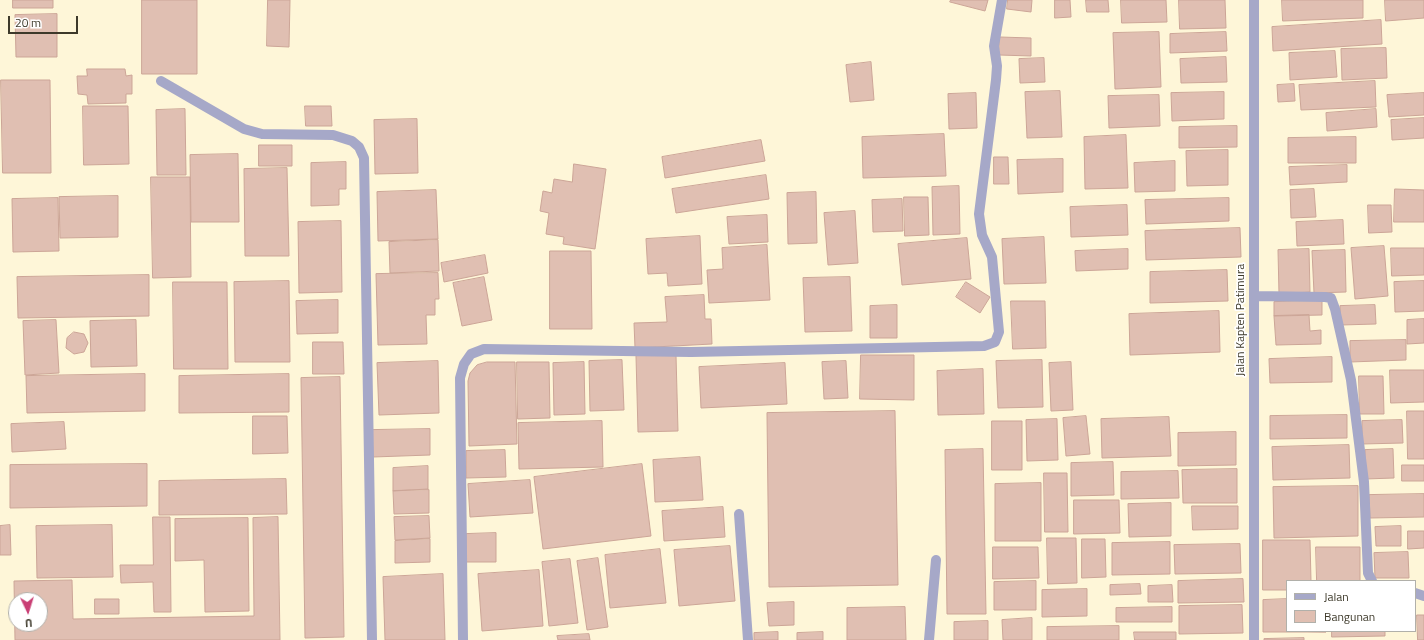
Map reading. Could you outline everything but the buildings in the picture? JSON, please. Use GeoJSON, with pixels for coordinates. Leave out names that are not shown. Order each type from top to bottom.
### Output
{"type":"FeatureCollection","features":[{"type":"Feature","properties":{"kind":"street"},"geometry":{"type":"LineString","coordinates":[[463,640],[460,378],[464,364],[470,354],[484,349],[691,352],[968,347],[984,346],[995,342],[1000,332],[992,257],[982,235],[979,214],[996,80],[994,46],[1002,0]]}},
{"type":"Feature","properties":{"kind":"street","name":"Jalan Kapten Patimura"},"geometry":{"type":"LineString","coordinates":[[1254,0],[1254,640]]}},
{"type":"Feature","properties":{"kind":"street"},"geometry":{"type":"LineString","coordinates":[[161,81],[244,129],[262,134],[333,135],[352,140],[359,147],[364,158],[372,640]]}},
{"type":"Feature","properties":{"kind":"street"},"geometry":{"type":"LineString","coordinates":[[1254,296],[1324,296],[1330,298],[1335,309],[1351,380],[1364,482],[1368,573],[1372,580]]}},
{"type":"Feature","properties":{"kind":"street"},"geometry":{"type":"LineString","coordinates":[[739,514],[748,640]]}},
{"type":"Feature","properties":{"kind":"street"},"geometry":{"type":"LineString","coordinates":[[929,640],[936,560]]}}]}
